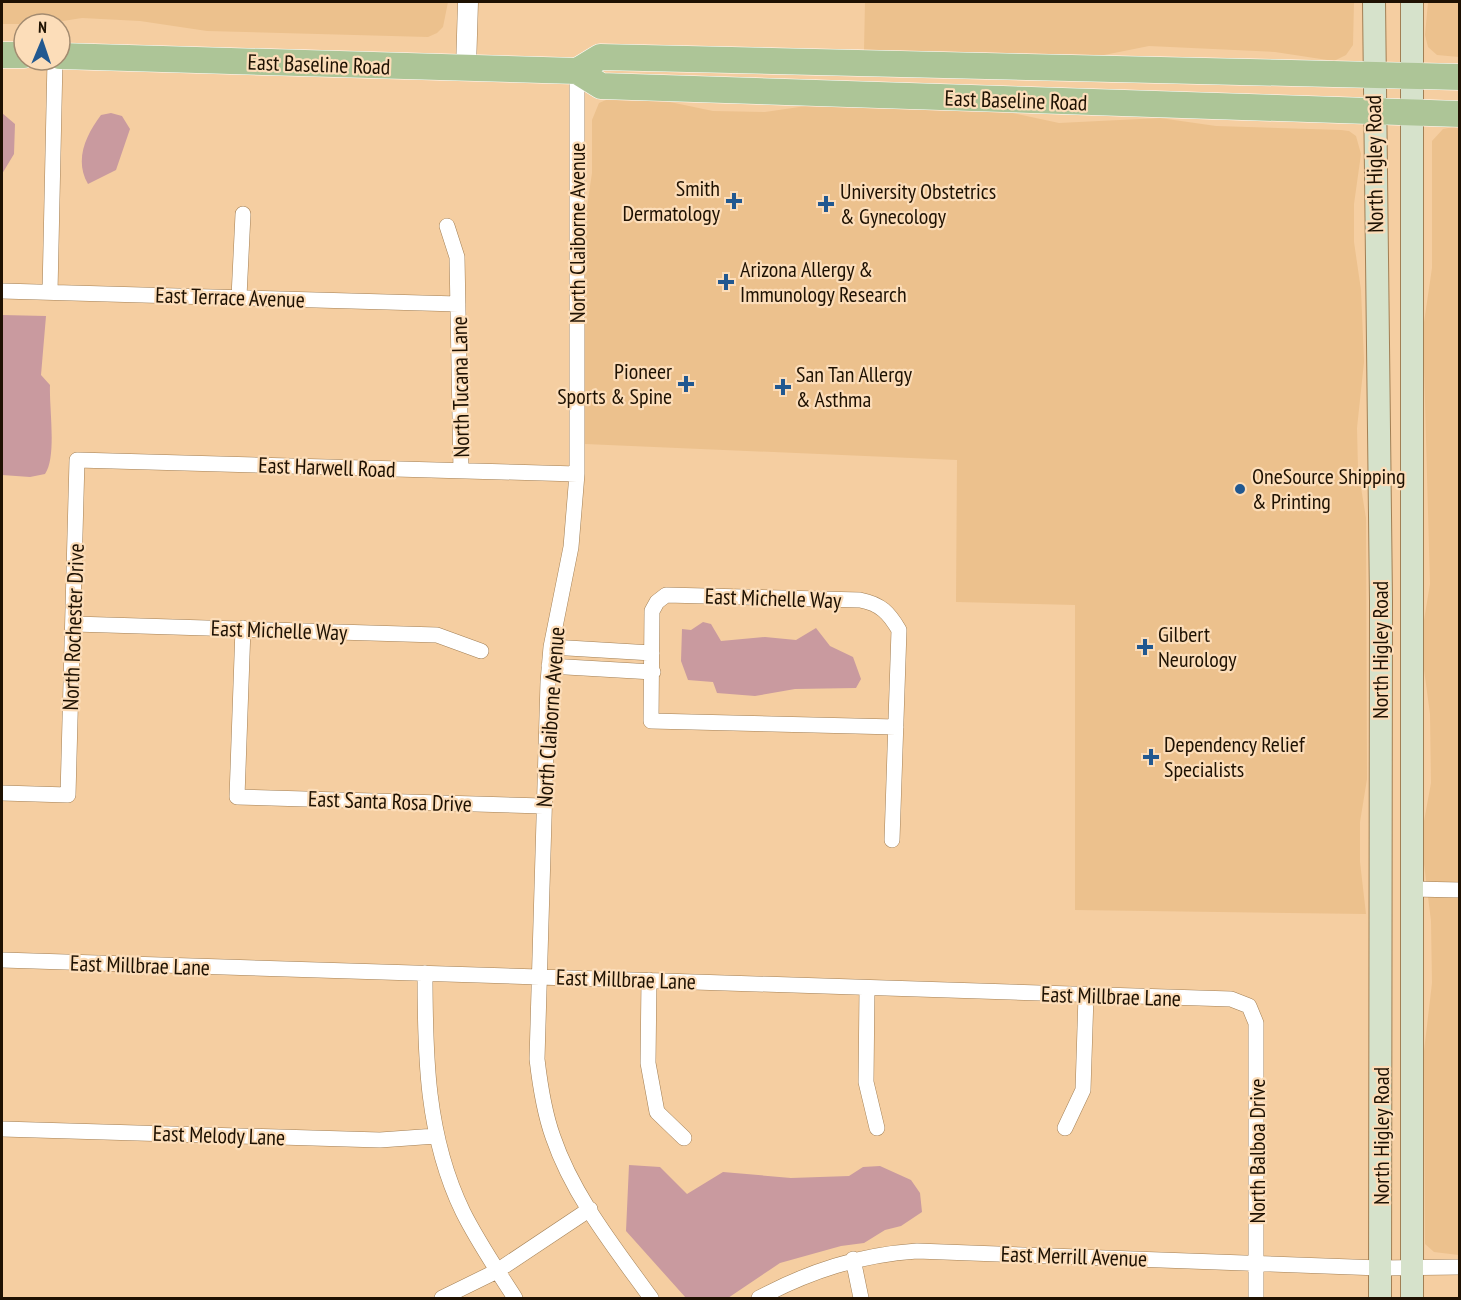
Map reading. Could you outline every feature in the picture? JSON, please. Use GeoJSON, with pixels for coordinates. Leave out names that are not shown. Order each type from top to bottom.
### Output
{"type":"FeatureCollection","features":[{"type":"Feature","properties":{"kind":"main road","name":"North Higley Road"},"geometry":{"type":"LineString","coordinates":[[1374,2],[1373,112],[1379,488],[1381,889],[1397,1268],[1412,1299]]}},
{"type":"Feature","properties":{"kind":"main road","name":"North Higley Road"},"geometry":{"type":"LineString","coordinates":[[1380,1299],[1397,1268],[1412,889],[1412,2]]}},
{"type":"Feature","properties":{"kind":"main road","name":"East Baseline Road"},"geometry":{"type":"LineString","coordinates":[[72,56],[577,71],[601,86],[1460,114]]}},
{"type":"Feature","properties":{"kind":"main road","name":"East Baseline Road"},"geometry":{"type":"LineString","coordinates":[[577,71],[600,57],[1460,77]]}},
{"type":"Feature","properties":{"kind":"main road"},"geometry":{"type":"LineString","coordinates":[[991,99],[993,67]]}},
{"type":"Feature","properties":{"kind":"main road"},"geometry":{"type":"LineString","coordinates":[[1379,488],[1412,488]]}},
{"type":"Feature","properties":{"kind":"main road"},"geometry":{"type":"LineString","coordinates":[[1381,889],[1412,889]]}},
{"type":"Feature","properties":{"kind":"street"},"geometry":{"type":"LineString","coordinates":[[466,68],[468,2]]}},
{"type":"Feature","properties":{"kind":"street","name":"North Claiborne Avenue"},"geometry":{"type":"LineString","coordinates":[[577,71],[577,474],[571,547],[549,666],[537,1059],[543,1100],[553,1136],[564,1163],[590,1209],[651,1299]]}},
{"type":"Feature","properties":{"kind":"street"},"geometry":{"type":"LineString","coordinates":[[50,292],[55,72]]}},
{"type":"Feature","properties":{"kind":"street"},"geometry":{"type":"LineString","coordinates":[[239,297],[243,214]]}},
{"type":"Feature","properties":{"kind":"street","name":"North Tucana Lane"},"geometry":{"type":"LineString","coordinates":[[447,226],[457,257],[461,471]]}},
{"type":"Feature","properties":{"kind":"street","name":"East Terrace Avenue"},"geometry":{"type":"LineString","coordinates":[[2,291],[458,304]]}},
{"type":"Feature","properties":{"kind":"street","name":"East Harwell Road"},"geometry":{"type":"LineString","coordinates":[[77,460],[577,474]]}},
{"type":"Feature","properties":{"kind":"street","name":"North Rochester Drive"},"geometry":{"type":"LineString","coordinates":[[2,793],[68,795],[77,460]]}},
{"type":"Feature","properties":{"kind":"street","name":"East Michelle Way"},"geometry":{"type":"LineString","coordinates":[[652,653],[652,611],[657,602],[666,595],[860,600],[874,603],[888,612],[899,630],[896,727]]}},
{"type":"Feature","properties":{"kind":"street","name":"East Michelle Way"},"geometry":{"type":"LineString","coordinates":[[74,624],[437,635],[481,651]]}},
{"type":"Feature","properties":{"kind":"street","name":"East Santa Rosa Drive"},"geometry":{"type":"LineString","coordinates":[[243,628],[237,797],[543,806]]}},
{"type":"Feature","properties":{"kind":"street"},"geometry":{"type":"LineString","coordinates":[[551,646],[652,653],[651,721],[896,727],[892,840]]}},
{"type":"Feature","properties":{"kind":"street"},"geometry":{"type":"LineString","coordinates":[[549,666],[653,672]]}},
{"type":"Feature","properties":{"kind":"street"},"geometry":{"type":"LineString","coordinates":[[1412,889],[1460,890]]}},
{"type":"Feature","properties":{"kind":"street","name":"East Millbrae Lane"},"geometry":{"type":"LineString","coordinates":[[2,960],[1231,999],[1249,1006]]}},
{"type":"Feature","properties":{"kind":"street"},"geometry":{"type":"LineString","coordinates":[[425,974],[425,1053],[436,1136],[463,1212],[515,1299]]}},
{"type":"Feature","properties":{"kind":"street"},"geometry":{"type":"LineString","coordinates":[[649,980],[648,1063],[657,1112],[684,1138]]}},
{"type":"Feature","properties":{"kind":"street"},"geometry":{"type":"LineString","coordinates":[[867,989],[866,1082],[877,1128]]}},
{"type":"Feature","properties":{"kind":"street"},"geometry":{"type":"LineString","coordinates":[[1065,1128],[1083,1090],[1086,996]]}},
{"type":"Feature","properties":{"kind":"street","name":"North Balboa Drive"},"geometry":{"type":"LineString","coordinates":[[1249,1006],[1256,1023],[1256,1299]]}},
{"type":"Feature","properties":{"kind":"street","name":"East Melody Lane"},"geometry":{"type":"LineString","coordinates":[[2,1129],[380,1140],[436,1136]]}},
{"type":"Feature","properties":{"kind":"street"},"geometry":{"type":"LineString","coordinates":[[442,1299],[498,1271],[590,1209]]}},
{"type":"Feature","properties":{"kind":"street","name":"East Merrill Avenue"},"geometry":{"type":"LineString","coordinates":[[759,1299],[807,1275],[853,1259],[885,1253],[944,1251],[1397,1268],[1460,1267]]}},
{"type":"Feature","properties":{"kind":"street"},"geometry":{"type":"LineString","coordinates":[[853,1259],[861,1299]]}},
{"type":"Feature","properties":{"kind":"shaded area"},"geometry":{"type":"Polygon","coordinates":[[[2,2],[448,2],[443,27],[428,37],[207,31],[140,21],[72,20],[72,12],[12,12],[12,24],[2,24],[2,2]]]}},
{"type":"Feature","properties":{"kind":"shaded area"},"geometry":{"type":"Polygon","coordinates":[[[865,2],[1354,2],[1353,45],[1346,55],[1334,61],[1275,52],[1149,46],[1104,55],[864,50],[865,2]]]}},
{"type":"Feature","properties":{"kind":"shaded area"},"geometry":{"type":"Polygon","coordinates":[[[1428,2],[1459,2],[1459,57],[1437,55],[1428,47],[1425,35],[1428,2]]]}},
{"type":"Feature","properties":{"kind":"shaded area"},"geometry":{"type":"Polygon","coordinates":[[[606,100],[665,101],[713,111],[765,112],[806,106],[1008,112],[1059,123],[1160,118],[1216,126],[1341,130],[1349,131],[1356,136],[1361,154],[1354,204],[1354,242],[1361,290],[1364,362],[1357,428],[1358,469],[1366,518],[1367,779],[1360,822],[1360,862],[1366,914],[1075,910],[1075,605],[956,602],[957,460],[585,444],[583,233],[592,173],[592,120],[599,103],[606,100]]]}},
{"type":"Feature","properties":{"kind":"shaded area"},"geometry":{"type":"Polygon","coordinates":[[[2,113],[15,124],[14,154],[2,174],[2,113]]]}},
{"type":"Feature","properties":{"kind":"shaded area"},"geometry":{"type":"Polygon","coordinates":[[[111,113],[122,116],[130,129],[116,170],[88,184],[82,166],[84,148],[101,115],[111,113]]]}},
{"type":"Feature","properties":{"kind":"shaded area"},"geometry":{"type":"Polygon","coordinates":[[[1459,126],[1459,1255],[1434,1252],[1425,1244],[1424,1051],[1432,983],[1431,921],[1424,864],[1424,821],[1431,783],[1430,714],[1423,662],[1423,626],[1430,584],[1423,329],[1432,268],[1432,141],[1443,129],[1459,126]]]}},
{"type":"Feature","properties":{"kind":"shaded area"},"geometry":{"type":"Polygon","coordinates":[[[2,315],[46,316],[41,375],[50,385],[52,444],[49,466],[45,474],[30,477],[2,475],[2,315]]]}},
{"type":"Feature","properties":{"kind":"shaded area"},"geometry":{"type":"Polygon","coordinates":[[[703,622],[711,624],[721,641],[765,637],[796,640],[816,628],[830,646],[853,657],[861,679],[856,688],[795,689],[755,696],[717,693],[713,682],[688,680],[681,661],[682,629],[691,630],[703,622]]]}},
{"type":"Feature","properties":{"kind":"shaded area"},"geometry":{"type":"Polygon","coordinates":[[[629,1165],[660,1167],[687,1194],[723,1172],[791,1178],[849,1176],[863,1167],[880,1166],[911,1180],[920,1193],[922,1212],[901,1226],[885,1230],[864,1243],[841,1246],[780,1263],[728,1298],[686,1298],[626,1231],[629,1165]]]}},
{"type":"Feature","properties":{"kind":"place","name":"Smith Dermatology"},"geometry":{"type":"Point","coordinates":[734,201]}},
{"type":"Feature","properties":{"kind":"place","name":"University Obstetrics & Gynecology"},"geometry":{"type":"Point","coordinates":[826,204]}},
{"type":"Feature","properties":{"kind":"place","name":"Arizona Allergy & Immunology Research"},"geometry":{"type":"Point","coordinates":[726,282]}},
{"type":"Feature","properties":{"kind":"place","name":"Pioneer Sports & Spine"},"geometry":{"type":"Point","coordinates":[686,384]}},
{"type":"Feature","properties":{"kind":"place","name":"San Tan Allergy & Asthma"},"geometry":{"type":"Point","coordinates":[783,387]}},
{"type":"Feature","properties":{"kind":"place","name":"OneSource Shipping & Printing"},"geometry":{"type":"Point","coordinates":[1240,489]}},
{"type":"Feature","properties":{"kind":"place","name":"Gilbert Neurology"},"geometry":{"type":"Point","coordinates":[1145,647]}},
{"type":"Feature","properties":{"kind":"place","name":"Dependency Relief Specialists"},"geometry":{"type":"Point","coordinates":[1151,757]}}]}
